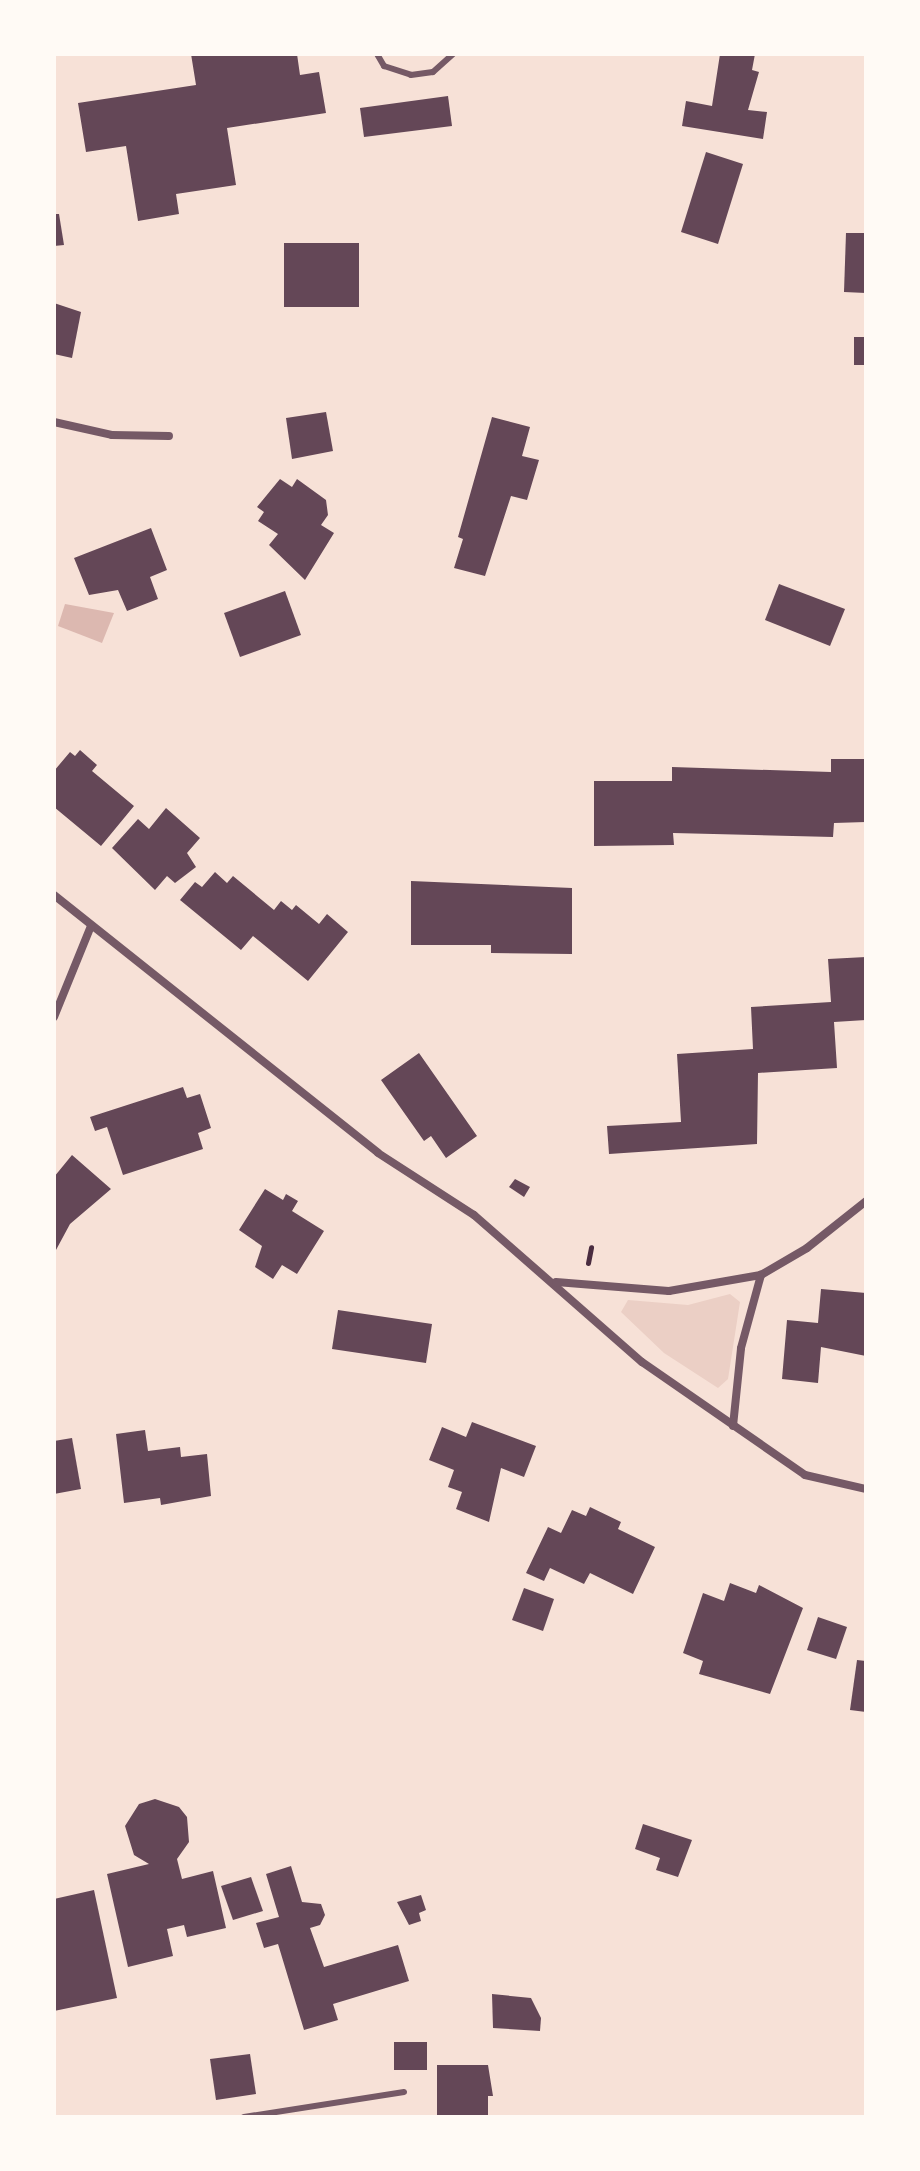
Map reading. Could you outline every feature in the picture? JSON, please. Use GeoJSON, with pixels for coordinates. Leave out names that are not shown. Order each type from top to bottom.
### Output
{"type":"FeatureCollection","features":[{"type":"Feature","properties":{"kind":"street"},"geometry":{"type":"LineString","coordinates":[[54,422],[112,435],[169,436]]}},
{"type":"Feature","properties":{"kind":"street"},"geometry":{"type":"LineString","coordinates":[[54,895],[378,1153],[474,1215],[555,1282],[642,1362],[805,1475],[866,1489]]}},
{"type":"Feature","properties":{"kind":"street"},"geometry":{"type":"LineString","coordinates":[[54,1017],[91,926]]}},
{"type":"Feature","properties":{"kind":"street"},"geometry":{"type":"LineString","coordinates":[[555,1282],[669,1291],[761,1275],[807,1248],[866,1201]]}},
{"type":"Feature","properties":{"kind":"street"},"geometry":{"type":"LineString","coordinates":[[733,1426],[741,1348],[761,1275]]}},
{"type":"Feature","properties":{"kind":"lane"},"geometry":{"type":"LineString","coordinates":[[377,54],[384,66],[411,75],[433,72],[453,54]]}},
{"type":"Feature","properties":{"kind":"lane"},"geometry":{"type":"LineString","coordinates":[[244,2117],[404,2092]]}},
{"type":"Feature","properties":{"kind":"shaded area"},"geometry":{"type":"Polygon","coordinates":[[[65,604],[114,613],[102,643],[58,626],[65,604]]]}},
{"type":"Feature","properties":{"kind":"shaded area"},"geometry":{"type":"Polygon","coordinates":[[[730,1294],[740,1302],[728,1379],[718,1388],[664,1353],[621,1312],[628,1300],[688,1305],[730,1294]]]}},
{"type":"Feature","properties":{"kind":"building"},"geometry":{"type":"Polygon","coordinates":[[[191,54],[297,54],[300,75],[319,72],[326,113],[227,128],[236,185],[176,194],[179,214],[138,221],[126,146],[86,152],[78,103],[196,85],[191,54]]]}},
{"type":"Feature","properties":{"kind":"building"},"geometry":{"type":"Polygon","coordinates":[[[720,54],[755,54],[752,70],[759,72],[748,110],[767,112],[763,139],[682,126],[686,101],[712,106],[720,54]]]}},
{"type":"Feature","properties":{"kind":"building"},"geometry":{"type":"Polygon","coordinates":[[[448,96],[452,126],[364,137],[360,108],[448,96]]]}},
{"type":"Feature","properties":{"kind":"building"},"geometry":{"type":"Polygon","coordinates":[[[706,152],[743,164],[718,244],[681,232],[706,152]]]}},
{"type":"Feature","properties":{"kind":"building"},"geometry":{"type":"Polygon","coordinates":[[[54,214],[59,214],[64,245],[54,246],[54,214]]]}},
{"type":"Feature","properties":{"kind":"building"},"geometry":{"type":"Polygon","coordinates":[[[846,233],[866,233],[866,293],[844,292],[846,233]]]}},
{"type":"Feature","properties":{"kind":"building"},"geometry":{"type":"Polygon","coordinates":[[[284,243],[359,243],[359,307],[284,307],[284,243]]]}},
{"type":"Feature","properties":{"kind":"building"},"geometry":{"type":"Polygon","coordinates":[[[54,303],[81,312],[72,358],[54,354],[54,303]]]}},
{"type":"Feature","properties":{"kind":"building"},"geometry":{"type":"Polygon","coordinates":[[[854,337],[866,337],[866,365],[854,365],[854,337]]]}},
{"type":"Feature","properties":{"kind":"building"},"geometry":{"type":"Polygon","coordinates":[[[326,412],[333,451],[292,459],[286,418],[326,412]]]}},
{"type":"Feature","properties":{"kind":"building"},"geometry":{"type":"Polygon","coordinates":[[[492,417],[530,427],[522,456],[539,460],[527,500],[511,496],[485,576],[454,568],[463,539],[458,537],[492,417]]]}},
{"type":"Feature","properties":{"kind":"building"},"geometry":{"type":"Polygon","coordinates":[[[280,479],[292,487],[297,479],[326,500],[328,515],[321,525],[334,533],[305,580],[269,545],[278,534],[258,521],[264,512],[257,507],[280,479]]]}},
{"type":"Feature","properties":{"kind":"building"},"geometry":{"type":"Polygon","coordinates":[[[151,528],[167,570],[150,577],[158,599],[127,611],[118,590],[89,595],[74,558],[151,528]]]}},
{"type":"Feature","properties":{"kind":"building"},"geometry":{"type":"Polygon","coordinates":[[[779,584],[845,609],[830,646],[765,620],[779,584]]]}},
{"type":"Feature","properties":{"kind":"building"},"geometry":{"type":"Polygon","coordinates":[[[285,591],[301,635],[240,657],[224,613],[285,591]]]}},
{"type":"Feature","properties":{"kind":"building"},"geometry":{"type":"Polygon","coordinates":[[[80,750],[97,765],[92,771],[134,806],[101,846],[54,807],[54,771],[70,752],[75,756],[80,750]]]}},
{"type":"Feature","properties":{"kind":"building"},"geometry":{"type":"Polygon","coordinates":[[[831,759],[866,759],[866,822],[834,823],[833,837],[673,833],[674,845],[594,846],[594,781],[672,781],[672,767],[831,772],[831,759]]]}},
{"type":"Feature","properties":{"kind":"building"},"geometry":{"type":"Polygon","coordinates":[[[166,808],[200,838],[187,853],[196,867],[175,883],[167,876],[155,890],[112,848],[138,819],[149,829],[166,808]]]}},
{"type":"Feature","properties":{"kind":"building"},"geometry":{"type":"Polygon","coordinates":[[[215,872],[227,883],[233,876],[274,910],[281,901],[292,910],[296,905],[319,924],[327,914],[348,932],[308,981],[253,936],[241,950],[180,900],[195,882],[202,887],[215,872]]]}},
{"type":"Feature","properties":{"kind":"building"},"geometry":{"type":"Polygon","coordinates":[[[411,881],[572,888],[572,954],[491,953],[491,945],[411,945],[411,881]]]}},
{"type":"Feature","properties":{"kind":"building"},"geometry":{"type":"Polygon","coordinates":[[[866,957],[866,1020],[834,1022],[837,1068],[758,1073],[757,1144],[609,1154],[607,1126],[681,1122],[677,1054],[753,1049],[751,1007],[831,1002],[828,959],[866,957]]]}},
{"type":"Feature","properties":{"kind":"building"},"geometry":{"type":"Polygon","coordinates":[[[419,1053],[477,1136],[446,1158],[431,1136],[424,1141],[381,1080],[419,1053]]]}},
{"type":"Feature","properties":{"kind":"building"},"geometry":{"type":"Polygon","coordinates":[[[183,1087],[187,1098],[200,1094],[211,1128],[198,1133],[203,1149],[123,1175],[107,1127],[95,1131],[90,1117],[183,1087]]]}},
{"type":"Feature","properties":{"kind":"building"},"geometry":{"type":"Polygon","coordinates":[[[72,1155],[111,1189],[70,1224],[56,1250],[54,1177],[72,1155]]]}},
{"type":"Feature","properties":{"kind":"building"},"geometry":{"type":"Polygon","coordinates":[[[515,1179],[530,1187],[524,1197],[509,1187],[515,1179]]]}},
{"type":"Feature","properties":{"kind":"building"},"geometry":{"type":"Polygon","coordinates":[[[265,1189],[283,1200],[286,1194],[298,1201],[292,1211],[324,1231],[297,1274],[282,1265],[273,1279],[255,1267],[262,1246],[239,1230],[265,1189]]]}},
{"type":"Feature","properties":{"kind":"building"},"geometry":{"type":"Polygon","coordinates":[[[821,1289],[866,1293],[866,1356],[821,1347],[818,1383],[782,1379],[787,1320],[818,1323],[821,1289]]]}},
{"type":"Feature","properties":{"kind":"building"},"geometry":{"type":"Polygon","coordinates":[[[338,1310],[432,1324],[426,1363],[332,1349],[338,1310]]]}},
{"type":"Feature","properties":{"kind":"building"},"geometry":{"type":"Polygon","coordinates":[[[472,1422],[536,1446],[524,1477],[501,1468],[489,1522],[456,1509],[462,1492],[448,1487],[454,1470],[429,1460],[442,1427],[466,1437],[472,1422]]]}},
{"type":"Feature","properties":{"kind":"building"},"geometry":{"type":"Polygon","coordinates":[[[145,1430],[148,1451],[180,1447],[181,1457],[207,1454],[211,1496],[161,1505],[160,1498],[124,1503],[116,1434],[145,1430]]]}},
{"type":"Feature","properties":{"kind":"building"},"geometry":{"type":"Polygon","coordinates":[[[72,1438],[81,1489],[54,1494],[54,1441],[72,1438]]]}},
{"type":"Feature","properties":{"kind":"building"},"geometry":{"type":"Polygon","coordinates":[[[590,1507],[621,1522],[618,1529],[655,1547],[633,1594],[590,1573],[584,1584],[550,1568],[544,1581],[526,1573],[548,1527],[561,1533],[572,1510],[586,1516],[590,1507]]]}},
{"type":"Feature","properties":{"kind":"building"},"geometry":{"type":"Polygon","coordinates":[[[730,1583],[756,1593],[759,1585],[803,1608],[770,1694],[699,1674],[703,1661],[683,1653],[703,1593],[724,1601],[730,1583]]]}},
{"type":"Feature","properties":{"kind":"building"},"geometry":{"type":"Polygon","coordinates":[[[524,1588],[554,1599],[543,1631],[512,1620],[524,1588]]]}},
{"type":"Feature","properties":{"kind":"building"},"geometry":{"type":"Polygon","coordinates":[[[818,1617],[847,1627],[836,1659],[807,1650],[818,1617]]]}},
{"type":"Feature","properties":{"kind":"building"},"geometry":{"type":"Polygon","coordinates":[[[857,1660],[866,1661],[866,1712],[850,1710],[857,1660]]]}},
{"type":"Feature","properties":{"kind":"building"},"geometry":{"type":"Polygon","coordinates":[[[155,1799],[179,1807],[187,1817],[189,1842],[177,1859],[182,1879],[213,1871],[226,1928],[187,1937],[184,1925],[167,1929],[173,1956],[128,1967],[107,1874],[149,1864],[134,1855],[125,1826],[139,1804],[155,1799]]]}},
{"type":"Feature","properties":{"kind":"building"},"geometry":{"type":"Polygon","coordinates":[[[643,1824],[692,1840],[678,1877],[656,1870],[660,1858],[635,1849],[643,1824]]]}},
{"type":"Feature","properties":{"kind":"building"},"geometry":{"type":"Polygon","coordinates":[[[291,1866],[302,1902],[321,1904],[325,1915],[320,1925],[310,1928],[324,1967],[398,1945],[409,1981],[333,2004],[338,2020],[304,2030],[278,1944],[264,1948],[256,1923],[279,1917],[266,1874],[291,1866]]]}},
{"type":"Feature","properties":{"kind":"building"},"geometry":{"type":"Polygon","coordinates":[[[251,1877],[263,1911],[233,1920],[221,1886],[251,1877]]]}},
{"type":"Feature","properties":{"kind":"building"},"geometry":{"type":"Polygon","coordinates":[[[94,1890],[117,1998],[54,2011],[54,1899],[94,1890]]]}},
{"type":"Feature","properties":{"kind":"building"},"geometry":{"type":"Polygon","coordinates":[[[421,1895],[426,1910],[419,1913],[421,1921],[409,1925],[397,1902],[421,1895]]]}},
{"type":"Feature","properties":{"kind":"building"},"geometry":{"type":"Polygon","coordinates":[[[492,1994],[531,1998],[541,2018],[540,2031],[493,2028],[492,1994]]]}},
{"type":"Feature","properties":{"kind":"building"},"geometry":{"type":"Polygon","coordinates":[[[394,2042],[427,2042],[427,2070],[394,2070],[394,2042]]]}},
{"type":"Feature","properties":{"kind":"building"},"geometry":{"type":"Polygon","coordinates":[[[250,2054],[256,2094],[216,2100],[210,2059],[250,2054]]]}},
{"type":"Feature","properties":{"kind":"building"},"geometry":{"type":"Polygon","coordinates":[[[437,2065],[488,2065],[493,2096],[488,2096],[488,2117],[437,2117],[437,2065]]]}}]}
